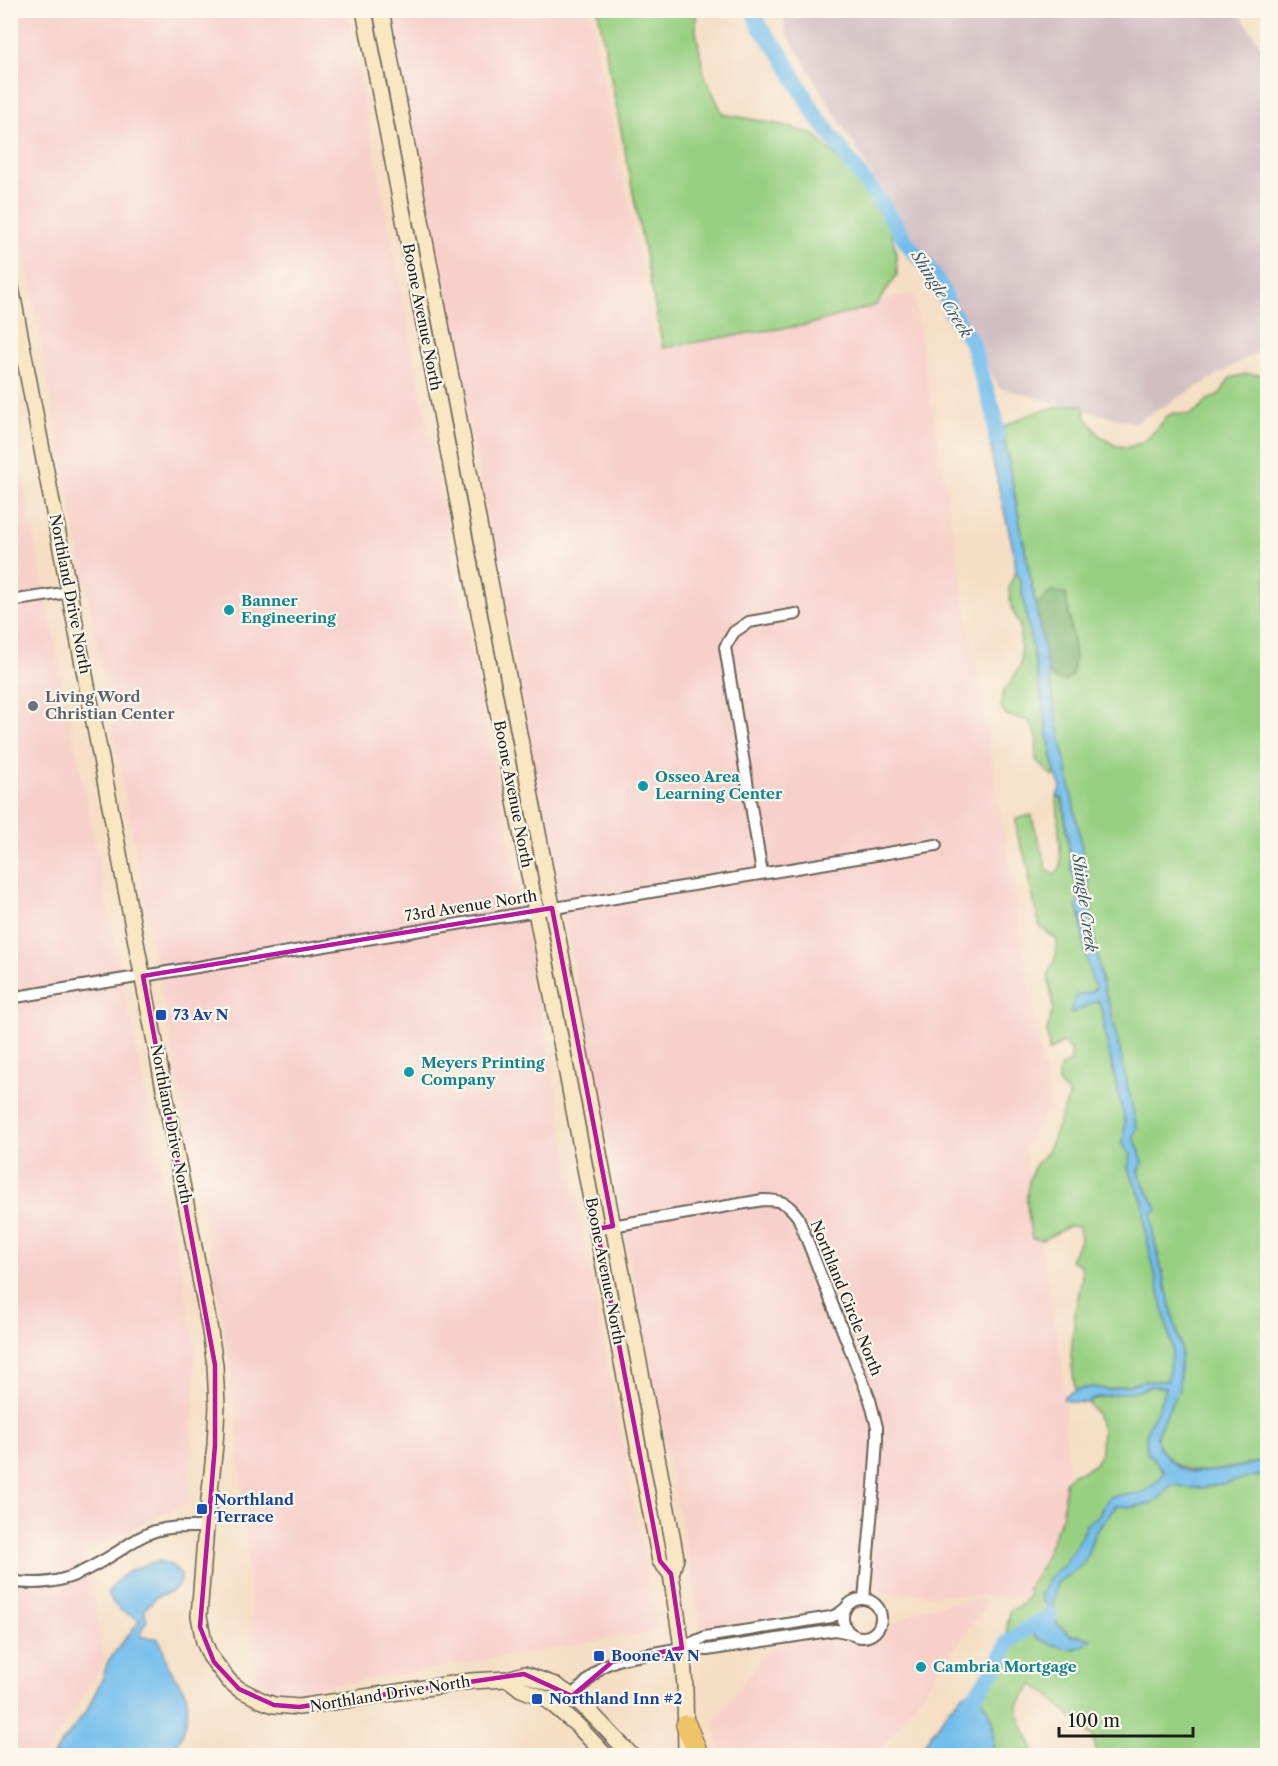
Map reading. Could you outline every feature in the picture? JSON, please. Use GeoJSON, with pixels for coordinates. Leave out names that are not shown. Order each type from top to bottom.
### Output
{"type":"FeatureCollection","features":[{"type":"Feature","properties":{"kind":"highway"},"geometry":{"type":"LineString","coordinates":[[686,1725],[699,1755]]}},
{"type":"Feature","properties":{"kind":"street","name":"Boone Avenue North"},"geometry":{"type":"LineString","coordinates":[[363,10],[660,1561],[671,1574]]}},
{"type":"Feature","properties":{"kind":"street","name":"Boone Avenue North"},"geometry":{"type":"LineString","coordinates":[[381,10],[676,1558],[671,1574],[682,1648],[686,1755]]}},
{"type":"Feature","properties":{"kind":"street","name":"Northland Drive North"},"geometry":{"type":"LineString","coordinates":[[10,282],[205,1299],[215,1365],[217,1406],[215,1446],[199,1602],[202,1635],[210,1656],[221,1672],[239,1689],[274,1705],[298,1707],[471,1681],[508,1679],[524,1674],[555,1685],[572,1696],[632,1755]]}},
{"type":"Feature","properties":{"kind":"street"},"geometry":{"type":"LineString","coordinates":[[10,601],[70,592]]}},
{"type":"Feature","properties":{"kind":"street"},"geometry":{"type":"LineString","coordinates":[[762,873],[725,647],[734,632],[749,622],[796,614]]}},
{"type":"Feature","properties":{"kind":"street","name":"73rd Avenue North"},"geometry":{"type":"LineString","coordinates":[[10,998],[936,845]]}},
{"type":"Feature","properties":{"kind":"street","name":"Northland Circle North"},"geometry":{"type":"LineString","coordinates":[[597,1229],[763,1200],[778,1200],[791,1206],[798,1216],[870,1400],[877,1426],[864,1599]]}},
{"type":"Feature","properties":{"kind":"street"},"geometry":{"type":"LineString","coordinates":[[10,1581],[32,1584],[59,1582],[91,1569],[154,1531],[174,1527],[206,1527]]}},
{"type":"Feature","properties":{"kind":"street"},"geometry":{"type":"LineString","coordinates":[[559,1710],[596,1672],[612,1662],[630,1656],[682,1648],[706,1650],[835,1630],[865,1638],[873,1635],[881,1625],[882,1616],[879,1608],[871,1601],[855,1600],[831,1617],[705,1637],[682,1648]]}},
{"type":"Feature","properties":{"kind":"street"},"geometry":{"type":"LineString","coordinates":[[846,1608],[843,1619],[850,1633]]}},
{"type":"Feature","properties":{"kind":"street"},"geometry":{"type":"LineString","coordinates":[[508,1679],[521,1689],[546,1699],[578,1725],[606,1755]]}},
{"type":"Feature","properties":{"kind":"highlighted area"},"geometry":{"type":"Polygon","coordinates":[[[552,908],[613,1226],[597,1229],[660,1561],[671,1574],[682,1648],[612,1662],[572,1696],[524,1674],[299,1707],[274,1705],[239,1689],[214,1662],[200,1627],[215,1445],[215,1365],[143,976],[552,908]]]}},
{"type":"Feature","properties":{"kind":"shaded area"},"geometry":{"type":"Polygon","coordinates":[[[10,11],[347,11],[526,933],[658,1631],[284,1693],[256,1680],[237,1422],[221,1310],[11,184],[10,11]]]}},
{"type":"Feature","properties":{"kind":"shaded area"},"geometry":{"type":"Polygon","coordinates":[[[390,11],[590,11],[656,344],[913,294],[1050,1105],[1024,1149],[1062,1364],[1070,1508],[1023,1598],[844,1591],[825,1609],[701,1628],[390,11]]]}},
{"type":"Feature","properties":{"kind":"shaded area"},"geometry":{"type":"Polygon","coordinates":[[[782,11],[1238,11],[1267,55],[1267,346],[1135,423],[1000,388],[786,32],[782,11]]]}},
{"type":"Feature","properties":{"kind":"shaded area"},"geometry":{"type":"Polygon","coordinates":[[[10,417],[196,1348],[189,1502],[85,1551],[104,1663],[45,1756],[10,1755],[10,417]]]}},
{"type":"Feature","properties":{"kind":"shaded area"},"geometry":{"type":"Polygon","coordinates":[[[985,1598],[986,1605],[877,1755],[720,1755],[714,1722],[765,1652],[786,1643],[831,1635],[839,1635],[857,1644],[869,1643],[886,1628],[923,1608],[985,1598]]]}},
{"type":"Feature","properties":{"kind":"green space"},"geometry":{"type":"Polygon","coordinates":[[[598,11],[696,11],[696,32],[704,74],[723,114],[783,125],[814,135],[850,170],[890,228],[896,251],[897,275],[876,305],[807,325],[663,348],[598,11]]]}},
{"type":"Feature","properties":{"kind":"green space"},"geometry":{"type":"Polygon","coordinates":[[[1246,374],[1267,375],[1267,1460],[1205,1471],[1190,1470],[1177,1465],[1165,1455],[1156,1440],[1181,1348],[1153,1235],[1152,1212],[1158,1210],[1140,1178],[1139,1149],[1133,1137],[1111,1011],[1101,979],[1091,915],[1092,901],[1047,670],[1055,679],[1065,681],[1072,675],[1052,591],[1036,606],[1002,428],[1040,411],[1060,406],[1082,405],[1087,419],[1101,437],[1116,446],[1129,447],[1143,442],[1166,417],[1173,413],[1190,415],[1200,409],[1207,400],[1220,394],[1230,378],[1246,374]]]}},
{"type":"Feature","properties":{"kind":"green space"},"geometry":{"type":"Polygon","coordinates":[[[1016,571],[1020,580],[1055,773],[1053,777],[1036,760],[1037,736],[1029,721],[1006,715],[1001,706],[1004,689],[1008,687],[1021,664],[1020,625],[1011,607],[1009,587],[1016,571]]]}},
{"type":"Feature","properties":{"kind":"green space"},"geometry":{"type":"Polygon","coordinates":[[[1052,591],[1066,594],[1075,656],[1072,675],[1065,681],[1055,679],[1047,670],[1036,606],[1052,591]]]}},
{"type":"Feature","properties":{"kind":"green space"},"geometry":{"type":"Polygon","coordinates":[[[1057,796],[1062,799],[1072,871],[1079,888],[1080,914],[1096,989],[1089,993],[1072,1013],[1098,1000],[1103,1013],[1105,1034],[1125,1122],[1123,1144],[1132,1155],[1128,1168],[1143,1202],[1146,1235],[1172,1347],[1167,1381],[1146,1381],[1108,1390],[1093,1387],[1075,1390],[1071,1356],[1075,1313],[1082,1276],[1081,1265],[1070,1260],[1081,1239],[1079,1227],[1069,1226],[1043,1240],[1032,1239],[1028,1212],[1028,1183],[1036,1164],[1047,1152],[1070,1096],[1058,1083],[1060,1067],[1071,1062],[1071,1050],[1063,1043],[1049,1051],[1047,1032],[1053,1008],[1048,973],[1055,960],[1057,940],[1040,927],[1030,885],[1029,868],[1017,834],[1016,819],[1031,815],[1047,869],[1054,875],[1061,867],[1057,796]]]}},
{"type":"Feature","properties":{"kind":"green space"},"geometry":{"type":"Polygon","coordinates":[[[1150,1386],[1166,1387],[1146,1435],[1147,1452],[1164,1471],[1162,1477],[1138,1495],[1128,1495],[1102,1508],[1099,1515],[1086,1525],[1067,1563],[1050,1577],[1041,1594],[1042,1600],[1048,1605],[1046,1614],[1029,1622],[1008,1638],[1010,1610],[1021,1605],[1031,1593],[1027,1590],[1040,1569],[1063,1514],[1065,1482],[1073,1474],[1084,1471],[1095,1464],[1101,1452],[1102,1429],[1096,1413],[1088,1403],[1094,1399],[1150,1386]]]}},
{"type":"Feature","properties":{"kind":"green space"},"geometry":{"type":"Polygon","coordinates":[[[1267,1474],[1267,1755],[1096,1754],[1093,1737],[1045,1692],[1032,1684],[1018,1705],[1021,1723],[1032,1745],[1033,1755],[993,1755],[993,1720],[982,1702],[983,1692],[992,1685],[1011,1646],[1033,1629],[1036,1638],[1075,1650],[1086,1637],[1070,1635],[1057,1624],[1053,1602],[1057,1583],[1088,1554],[1094,1534],[1116,1506],[1134,1507],[1158,1500],[1170,1486],[1202,1488],[1267,1474]]]}},
{"type":"Feature","properties":{"kind":"water"},"geometry":{"type":"Polygon","coordinates":[[[997,416],[1002,428],[1092,901],[1091,915],[1101,979],[1111,1011],[1137,1128],[1133,1137],[1143,1164],[1139,1171],[1140,1178],[1158,1210],[1152,1213],[1153,1235],[1181,1348],[1179,1389],[1157,1434],[1158,1443],[1175,1465],[1188,1471],[1210,1472],[1267,1460],[1267,1474],[1202,1488],[1170,1486],[1158,1500],[1151,1503],[1134,1507],[1116,1506],[1094,1534],[1083,1564],[1057,1583],[1053,1602],[1057,1624],[1070,1635],[1092,1639],[1079,1648],[1072,1649],[1058,1647],[1036,1638],[1029,1622],[1046,1614],[1048,1605],[1042,1600],[1041,1594],[1050,1577],[1067,1563],[1086,1525],[1099,1515],[1109,1497],[1143,1492],[1162,1476],[1164,1471],[1147,1452],[1146,1435],[1166,1387],[1150,1386],[1141,1390],[1095,1398],[1088,1403],[1063,1399],[1075,1390],[1093,1387],[1108,1390],[1146,1381],[1167,1381],[1172,1347],[1146,1235],[1143,1202],[1128,1168],[1131,1155],[1123,1144],[1125,1122],[1105,1034],[1103,1013],[1098,1000],[1071,1014],[1077,995],[1089,993],[1096,988],[1089,972],[1080,914],[1076,907],[1080,897],[1072,871],[1063,799],[1057,796],[1061,787],[1055,773],[1020,580],[1016,571],[993,462],[989,429],[997,416]]]}},
{"type":"Feature","properties":{"kind":"water"},"geometry":{"type":"Polygon","coordinates":[[[160,1561],[171,1565],[181,1575],[180,1584],[170,1592],[156,1597],[144,1610],[147,1620],[141,1631],[142,1637],[157,1638],[160,1641],[169,1667],[186,1695],[187,1717],[183,1733],[175,1746],[164,1752],[132,1753],[121,1756],[53,1755],[87,1710],[108,1661],[140,1620],[117,1607],[108,1592],[131,1570],[160,1561]]]}},
{"type":"Feature","properties":{"kind":"water"},"geometry":{"type":"Polygon","coordinates":[[[965,1693],[975,1697],[988,1710],[993,1726],[993,1755],[916,1755],[955,1702],[965,1693]]]}},
{"type":"Feature","properties":{"kind":"waterway","name":"Shingle Creek"},"geometry":{"type":"LineString","coordinates":[[753,10],[759,26],[781,54],[814,113],[944,292],[950,310],[972,342],[995,416],[996,440]]}},
{"type":"Feature","properties":{"kind":"waterway","name":"Shingle Creek"},"geometry":{"type":"LineString","coordinates":[[965,1756],[971,1743],[974,1696],[999,1664],[1008,1642],[1034,1624],[1047,1620],[1050,1615]]}},
{"type":"Feature","properties":{"kind":"railway"},"geometry":{"type":"LineString","coordinates":[[1255,10],[1268,29]]}},
{"type":"Feature","properties":{"kind":"place","name":"Banner Engineering"},"geometry":{"type":"Point","coordinates":[229,610]}},
{"type":"Feature","properties":{"kind":"place","name":"Living Word Christian Center"},"geometry":{"type":"Point","coordinates":[33,706]}},
{"type":"Feature","properties":{"kind":"place","name":"Osseo Area Learning Center"},"geometry":{"type":"Point","coordinates":[643,786]}},
{"type":"Feature","properties":{"kind":"place","name":"73 Av N"},"geometry":{"type":"Point","coordinates":[161,1015]}},
{"type":"Feature","properties":{"kind":"place","name":"Meyers Printing Company"},"geometry":{"type":"Point","coordinates":[409,1072]}},
{"type":"Feature","properties":{"kind":"place","name":"Northland Terrace"},"geometry":{"type":"Point","coordinates":[202,1509]}},
{"type":"Feature","properties":{"kind":"place","name":"Boone Av N"},"geometry":{"type":"Point","coordinates":[599,1656]}},
{"type":"Feature","properties":{"kind":"place","name":"Cambria Mortgage"},"geometry":{"type":"Point","coordinates":[921,1667]}},
{"type":"Feature","properties":{"kind":"place","name":"Northland Inn #2"},"geometry":{"type":"Point","coordinates":[537,1699]}}]}
